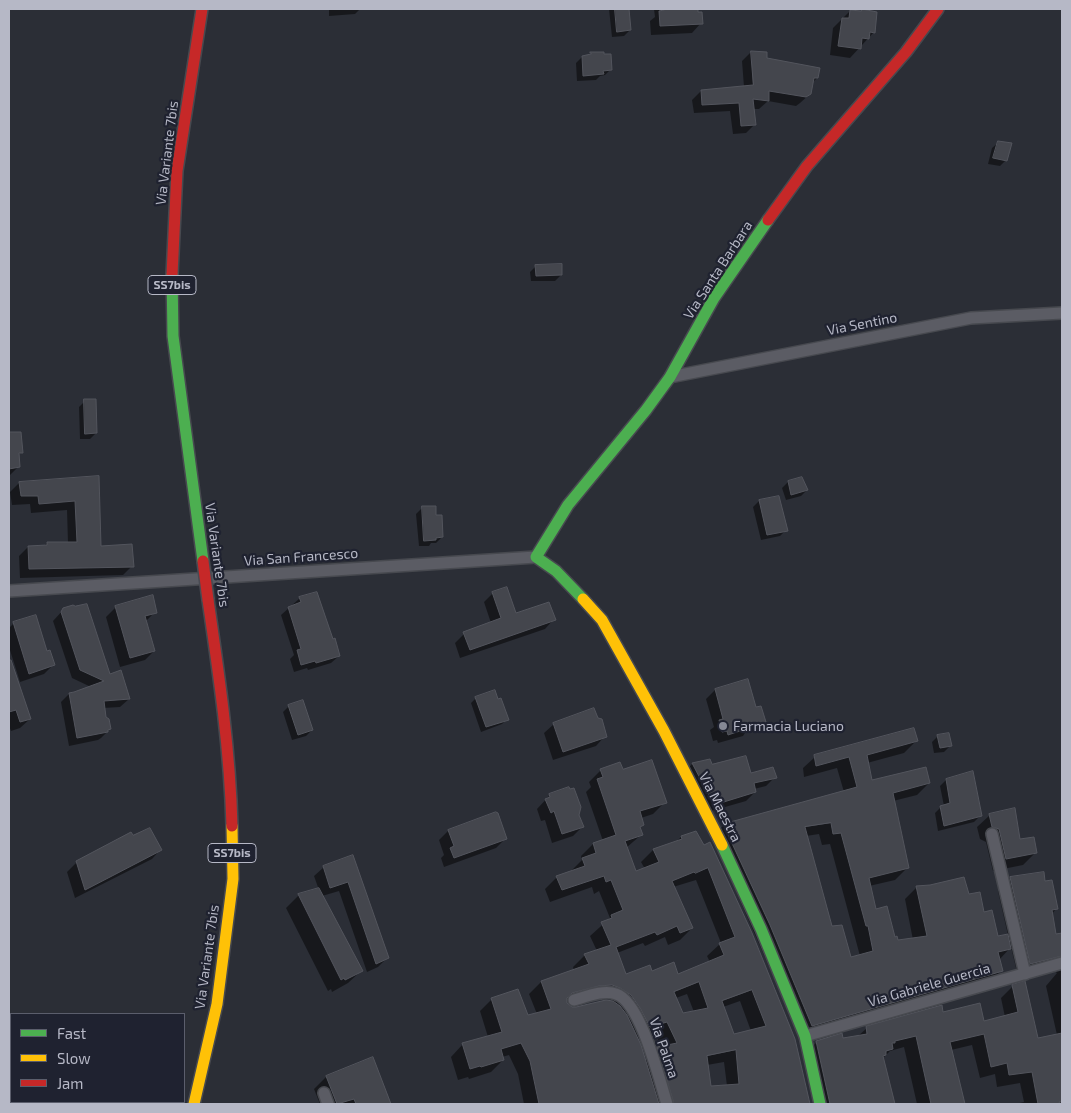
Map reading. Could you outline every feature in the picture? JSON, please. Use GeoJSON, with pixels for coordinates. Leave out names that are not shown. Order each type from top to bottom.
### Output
{"type":"FeatureCollection","features":[{"type":"Feature","properties":{"kind":"street","name":"Via Variante 7bis"},"geometry":{"type":"LineString","coordinates":[[194,1104],[217,1004],[233,879],[231,794],[224,710],[173,336],[172,254],[177,171],[202,9]]}},
{"type":"Feature","properties":{"kind":"street","name":"Via Santa Barbara"},"geometry":{"type":"LineString","coordinates":[[536,556],[568,505],[646,410],[670,377],[714,298],[801,174],[906,52],[938,9]]}},
{"type":"Feature","properties":{"kind":"street","name":"Via Sentino"},"geometry":{"type":"LineString","coordinates":[[670,377],[971,318],[1062,313]]}},
{"type":"Feature","properties":{"kind":"street","name":"Via San Francesco"},"geometry":{"type":"LineString","coordinates":[[9,591],[536,556]]}},
{"type":"Feature","properties":{"kind":"street","name":"Via Maestra"},"geometry":{"type":"LineString","coordinates":[[536,556],[556,571],[602,620],[664,731],[725,850],[761,929],[805,1036],[820,1104]]}},
{"type":"Feature","properties":{"kind":"street"},"geometry":{"type":"LineString","coordinates":[[992,834],[1025,974]]}},
{"type":"Feature","properties":{"kind":"street","name":"Via Gabriele Guercia"},"geometry":{"type":"LineString","coordinates":[[805,1036],[1062,963]]}},
{"type":"Feature","properties":{"kind":"street","name":"Via Palma"},"geometry":{"type":"LineString","coordinates":[[574,1000],[610,992],[617,994],[633,1009],[641,1024],[667,1104]]}},
{"type":"Feature","properties":{"kind":"street"},"geometry":{"type":"LineString","coordinates":[[324,1093],[328,1104]]}},
{"type":"Feature","properties":{"kind":"building"},"geometry":{"type":"Polygon","coordinates":[[[615,9],[629,9],[631,30],[617,32],[615,9]]]}},
{"type":"Feature","properties":{"kind":"building"},"geometry":{"type":"Polygon","coordinates":[[[664,9],[698,9],[698,12],[702,12],[703,24],[660,26],[659,11],[664,9]]]}},
{"type":"Feature","properties":{"kind":"building"},"geometry":{"type":"Polygon","coordinates":[[[862,9],[877,12],[875,33],[870,32],[869,39],[862,38],[861,49],[838,46],[842,18],[849,18],[850,10],[861,11],[862,9]]]}},
{"type":"Feature","properties":{"kind":"building"},"geometry":{"type":"Polygon","coordinates":[[[751,51],[767,52],[767,58],[820,68],[818,78],[814,78],[811,94],[806,97],[769,91],[769,101],[753,99],[756,125],[741,126],[739,103],[702,105],[701,90],[753,85],[751,51]]]}},
{"type":"Feature","properties":{"kind":"building"},"geometry":{"type":"Polygon","coordinates":[[[590,52],[611,54],[612,70],[603,71],[604,74],[583,76],[582,56],[591,54],[590,52]]]}},
{"type":"Feature","properties":{"kind":"building"},"geometry":{"type":"Polygon","coordinates":[[[998,141],[1012,143],[1007,161],[993,158],[998,141]]]}},
{"type":"Feature","properties":{"kind":"building"},"geometry":{"type":"Polygon","coordinates":[[[562,264],[562,275],[536,276],[535,265],[562,264]]]}},
{"type":"Feature","properties":{"kind":"building"},"geometry":{"type":"Polygon","coordinates":[[[84,399],[96,399],[97,433],[85,434],[84,399]]]}},
{"type":"Feature","properties":{"kind":"building"},"geometry":{"type":"Polygon","coordinates":[[[9,432],[21,432],[23,453],[19,453],[20,467],[9,469],[9,432]]]}},
{"type":"Feature","properties":{"kind":"building"},"geometry":{"type":"Polygon","coordinates":[[[99,476],[101,546],[132,544],[134,567],[29,569],[28,546],[47,545],[47,542],[77,542],[75,501],[39,504],[38,496],[21,496],[19,482],[99,476]]]}},
{"type":"Feature","properties":{"kind":"building"},"geometry":{"type":"Polygon","coordinates":[[[802,477],[808,490],[791,495],[788,481],[802,477]]]}},
{"type":"Feature","properties":{"kind":"building"},"geometry":{"type":"Polygon","coordinates":[[[779,496],[788,531],[767,535],[759,500],[779,496]]]}},
{"type":"Feature","properties":{"kind":"building"},"geometry":{"type":"Polygon","coordinates":[[[422,506],[436,506],[436,515],[442,515],[443,537],[424,541],[422,506]]]}},
{"type":"Feature","properties":{"kind":"building"},"geometry":{"type":"Polygon","coordinates":[[[507,587],[516,613],[549,602],[556,620],[470,650],[463,632],[501,618],[492,592],[507,587]]]}},
{"type":"Feature","properties":{"kind":"building"},"geometry":{"type":"Polygon","coordinates":[[[317,592],[340,656],[301,665],[297,650],[301,649],[288,607],[301,602],[299,597],[317,592]]]}},
{"type":"Feature","properties":{"kind":"building"},"geometry":{"type":"Polygon","coordinates":[[[153,595],[157,613],[145,616],[155,651],[130,658],[115,606],[153,595]]]}},
{"type":"Feature","properties":{"kind":"building"},"geometry":{"type":"Polygon","coordinates":[[[87,604],[110,674],[121,670],[130,699],[104,701],[106,717],[109,719],[111,729],[108,732],[77,738],[69,693],[104,681],[80,670],[61,612],[63,608],[87,604]]]}},
{"type":"Feature","properties":{"kind":"building"},"geometry":{"type":"Polygon","coordinates":[[[36,615],[47,651],[50,650],[55,665],[29,674],[13,622],[36,615]]]}},
{"type":"Feature","properties":{"kind":"building"},"geometry":{"type":"Polygon","coordinates":[[[9,660],[11,660],[31,719],[20,722],[16,710],[9,712],[9,660]]]}},
{"type":"Feature","properties":{"kind":"building"},"geometry":{"type":"Polygon","coordinates":[[[748,679],[756,707],[761,706],[766,722],[728,735],[727,731],[722,732],[719,720],[723,719],[715,689],[748,679]]]}},
{"type":"Feature","properties":{"kind":"building"},"geometry":{"type":"Polygon","coordinates":[[[495,690],[498,699],[501,698],[509,720],[486,727],[475,697],[495,690]]]}},
{"type":"Feature","properties":{"kind":"building"},"geometry":{"type":"Polygon","coordinates":[[[303,700],[313,730],[298,735],[288,705],[303,700]]]}},
{"type":"Feature","properties":{"kind":"building"},"geometry":{"type":"Polygon","coordinates":[[[594,708],[598,718],[602,719],[607,737],[563,752],[553,723],[594,708]]]}},
{"type":"Feature","properties":{"kind":"building"},"geometry":{"type":"Polygon","coordinates":[[[914,728],[918,741],[867,755],[872,780],[926,767],[930,783],[893,793],[909,868],[869,878],[876,909],[887,906],[895,937],[897,936],[898,940],[927,936],[916,886],[930,885],[964,877],[969,894],[980,892],[984,912],[992,910],[998,936],[1008,934],[1011,949],[998,952],[1003,971],[812,1026],[770,925],[723,824],[857,787],[849,757],[816,766],[814,755],[914,728]],[[831,823],[805,827],[832,926],[842,925],[851,957],[873,951],[868,926],[866,926],[841,833],[833,834],[831,823]]]}},
{"type":"Feature","properties":{"kind":"building"},"geometry":{"type":"Polygon","coordinates":[[[949,733],[952,746],[940,748],[937,735],[949,733]]]}},
{"type":"Feature","properties":{"kind":"building"},"geometry":{"type":"Polygon","coordinates":[[[746,756],[751,773],[773,767],[777,778],[754,783],[756,792],[714,805],[692,763],[710,759],[712,764],[746,756]]]}},
{"type":"Feature","properties":{"kind":"building"},"geometry":{"type":"Polygon","coordinates":[[[652,760],[667,803],[640,811],[644,825],[640,827],[643,835],[625,841],[636,871],[659,862],[653,849],[682,839],[681,836],[696,831],[704,845],[710,842],[752,933],[795,1039],[810,1104],[674,1104],[657,1047],[677,1043],[667,1022],[650,1027],[631,995],[612,985],[599,986],[572,993],[567,998],[567,1003],[572,1007],[576,1007],[606,1000],[613,1001],[620,1006],[627,1015],[641,1045],[659,1104],[539,1104],[530,1061],[521,1043],[501,1049],[504,1060],[470,1069],[462,1043],[502,1032],[491,998],[518,989],[528,1015],[551,1009],[541,981],[589,964],[584,954],[611,945],[601,922],[612,918],[611,915],[623,910],[611,880],[606,882],[604,876],[562,890],[556,876],[585,866],[582,858],[596,853],[593,843],[616,835],[597,779],[603,777],[600,769],[620,762],[623,769],[652,760]],[[708,868],[672,881],[693,928],[680,933],[677,926],[657,935],[655,932],[616,947],[626,974],[650,965],[652,971],[674,962],[678,974],[724,955],[719,943],[735,937],[708,868]],[[699,982],[674,992],[683,1013],[708,1008],[699,982]],[[752,990],[722,1001],[734,1034],[766,1026],[752,990]],[[736,1050],[707,1056],[711,1086],[739,1084],[736,1050]]]}},
{"type":"Feature","properties":{"kind":"building"},"geometry":{"type":"Polygon","coordinates":[[[973,771],[982,816],[944,826],[940,806],[950,803],[946,779],[973,771]]]}},
{"type":"Feature","properties":{"kind":"building"},"geometry":{"type":"Polygon","coordinates":[[[569,787],[570,789],[574,788],[581,807],[579,815],[584,827],[562,834],[554,811],[551,813],[545,799],[550,797],[549,794],[569,787]]]}},
{"type":"Feature","properties":{"kind":"building"},"geometry":{"type":"Polygon","coordinates":[[[1015,808],[1020,839],[1034,837],[1037,853],[1006,859],[999,829],[992,827],[989,814],[1015,808]]]}},
{"type":"Feature","properties":{"kind":"building"},"geometry":{"type":"Polygon","coordinates":[[[496,812],[507,839],[454,858],[450,848],[454,846],[448,830],[496,812]]]}},
{"type":"Feature","properties":{"kind":"building"},"geometry":{"type":"Polygon","coordinates":[[[150,828],[162,850],[85,890],[76,861],[131,832],[133,835],[150,828]]]}},
{"type":"Feature","properties":{"kind":"building"},"geometry":{"type":"Polygon","coordinates":[[[353,855],[389,958],[376,964],[348,882],[330,888],[323,866],[353,855]]]}},
{"type":"Feature","properties":{"kind":"building"},"geometry":{"type":"Polygon","coordinates":[[[1044,872],[1045,881],[1052,880],[1058,909],[1052,910],[1056,934],[1062,933],[1062,956],[1030,964],[1010,877],[1044,872]]]}},
{"type":"Feature","properties":{"kind":"building"},"geometry":{"type":"Polygon","coordinates":[[[319,888],[363,971],[345,980],[344,978],[341,980],[298,894],[319,888]]]}},
{"type":"Feature","properties":{"kind":"building"},"geometry":{"type":"Polygon","coordinates":[[[1025,981],[1038,1038],[1062,1033],[1062,1102],[1059,1102],[1060,1104],[1038,1104],[1032,1072],[1009,1075],[1007,1063],[991,1067],[984,1034],[950,1042],[965,1104],[931,1104],[916,1036],[895,1041],[895,1043],[892,1043],[893,1049],[886,1051],[886,1055],[883,1056],[895,1104],[830,1104],[816,1041],[842,1033],[843,1038],[867,1034],[866,1026],[942,1005],[943,1012],[980,1003],[984,1021],[1018,1012],[1012,985],[1025,981]]]}},
{"type":"Feature","properties":{"kind":"building"},"geometry":{"type":"Polygon","coordinates":[[[373,1057],[391,1104],[356,1104],[354,1099],[337,1104],[326,1076],[373,1057]]]}},
{"type":"Feature","properties":{"kind":"traffic: fast"},"geometry":{"type":"LineString","coordinates":[[583,599],[556,571],[536,557],[568,505],[646,410],[670,377],[714,298],[768,220]]}},
{"type":"Feature","properties":{"kind":"traffic: fast"},"geometry":{"type":"LineString","coordinates":[[172,275],[173,336],[203,561]]}},
{"type":"Feature","properties":{"kind":"traffic: fast"},"geometry":{"type":"LineString","coordinates":[[722,845],[761,929],[805,1036],[820,1104]]}},
{"type":"Feature","properties":{"kind":"traffic: slow"},"geometry":{"type":"LineString","coordinates":[[583,599],[602,620],[664,731],[722,845]]}},
{"type":"Feature","properties":{"kind":"traffic: slow"},"geometry":{"type":"LineString","coordinates":[[194,1104],[217,1004],[233,879],[232,826]]}},
{"type":"Feature","properties":{"kind":"traffic: jam"},"geometry":{"type":"LineString","coordinates":[[172,275],[177,171],[202,9]]}},
{"type":"Feature","properties":{"kind":"traffic: jam"},"geometry":{"type":"LineString","coordinates":[[768,220],[807,166],[906,52],[938,9]]}},
{"type":"Feature","properties":{"kind":"traffic: jam"},"geometry":{"type":"LineString","coordinates":[[203,561],[208,600]]}},
{"type":"Feature","properties":{"kind":"traffic: jam"},"geometry":{"type":"LineString","coordinates":[[208,600],[220,684],[232,826]]}},
{"type":"Feature","properties":{"kind":"place","name":"Farmacia Luciano"},"geometry":{"type":"Point","coordinates":[723,726]}}]}
